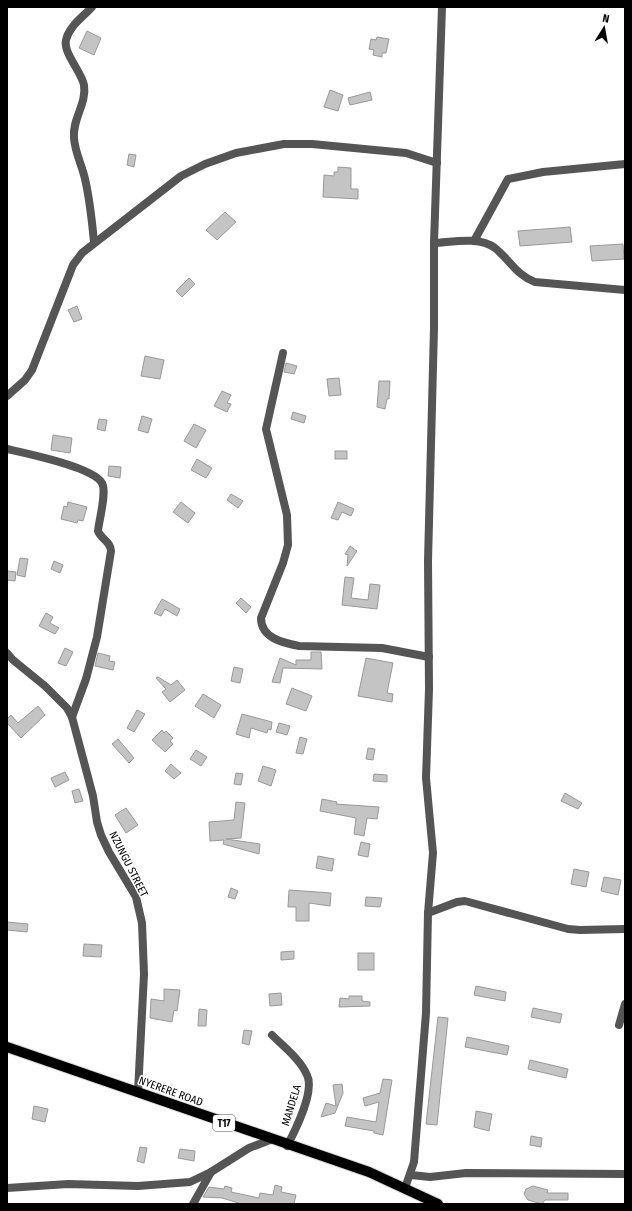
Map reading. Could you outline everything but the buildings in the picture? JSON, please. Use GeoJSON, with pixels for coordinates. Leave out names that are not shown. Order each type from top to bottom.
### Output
{"type":"FeatureCollection","features":[{"type":"Feature","properties":{"kind":"main road","name":"NYERERE ROAD"},"geometry":{"type":"LineString","coordinates":[[7,1047],[138,1092],[287,1146],[369,1172],[405,1188],[427,1201],[438,1204]]}},
{"type":"Feature","properties":{"kind":"street"},"geometry":{"type":"LineString","coordinates":[[92,7],[76,23],[68,34],[66,48],[82,76],[84,86],[84,100],[74,130],[74,138],[78,159],[85,177],[94,242]]}},
{"type":"Feature","properties":{"kind":"street"},"geometry":{"type":"LineString","coordinates":[[405,1188],[411,1175],[414,1162],[426,1013],[428,913],[433,853],[426,778],[430,689],[428,561],[434,328],[434,243],[438,163],[442,7]]}},
{"type":"Feature","properties":{"kind":"street"},"geometry":{"type":"LineString","coordinates":[[7,396],[25,380],[32,370],[73,265],[82,253],[94,242],[181,176],[205,164],[236,153],[284,144],[312,144],[406,153],[438,163]]}},
{"type":"Feature","properties":{"kind":"street"},"geometry":{"type":"LineString","coordinates":[[474,241],[508,179],[543,172],[625,164]]}},
{"type":"Feature","properties":{"kind":"street"},"geometry":{"type":"LineString","coordinates":[[434,243],[474,241],[493,247],[517,272],[525,278],[535,282],[625,290]]}},
{"type":"Feature","properties":{"kind":"street"},"geometry":{"type":"LineString","coordinates":[[283,353],[266,429],[287,516],[288,545],[283,563],[262,618],[261,625],[269,636],[288,644],[299,646],[382,648],[429,658]]}},
{"type":"Feature","properties":{"kind":"street"},"geometry":{"type":"LineString","coordinates":[[7,449],[54,460],[94,476],[101,482],[104,489],[98,531],[99,535],[110,545],[111,551],[97,638],[86,680],[72,718]]}},
{"type":"Feature","properties":{"kind":"street","name":"NZUNGU STREET"},"geometry":{"type":"LineString","coordinates":[[7,653],[13,660],[60,700],[72,718],[93,796],[97,822],[101,835],[109,852],[136,897],[142,924],[144,974],[138,1092]]}},
{"type":"Feature","properties":{"kind":"street"},"geometry":{"type":"LineString","coordinates":[[428,913],[446,905],[465,901],[568,929],[625,929]]}},
{"type":"Feature","properties":{"kind":"street"},"geometry":{"type":"LineString","coordinates":[[619,1025],[625,1004]]}},
{"type":"Feature","properties":{"kind":"street","name":"MANDELA"},"geometry":{"type":"LineString","coordinates":[[272,1035],[302,1066],[308,1076],[309,1083],[304,1107],[287,1146]]}},
{"type":"Feature","properties":{"kind":"street"},"geometry":{"type":"LineString","coordinates":[[7,1188],[68,1184],[138,1186],[190,1182],[211,1172],[250,1148],[270,1140]]}},
{"type":"Feature","properties":{"kind":"street"},"geometry":{"type":"LineString","coordinates":[[193,1204],[211,1172]]}},
{"type":"Feature","properties":{"kind":"street"},"geometry":{"type":"LineString","coordinates":[[411,1175],[430,1177],[466,1173],[625,1174]]}}]}
